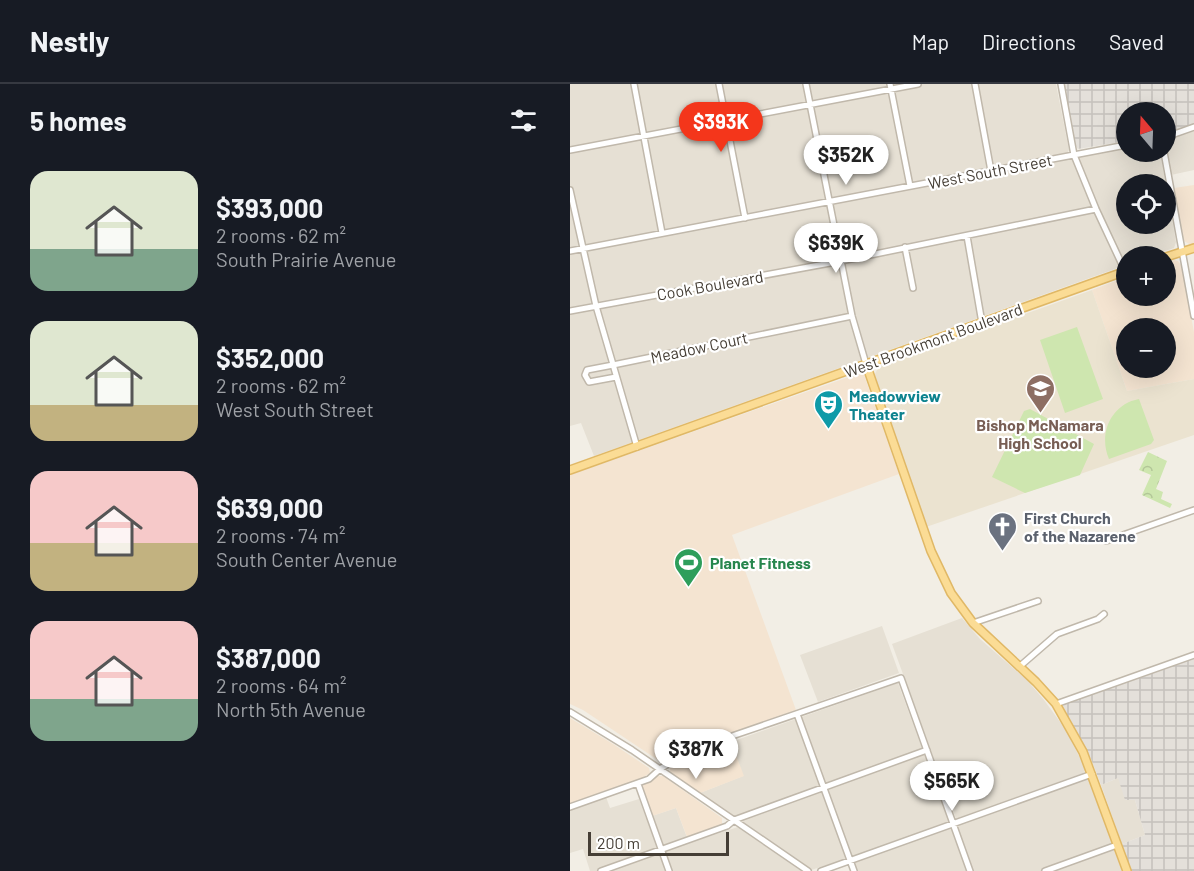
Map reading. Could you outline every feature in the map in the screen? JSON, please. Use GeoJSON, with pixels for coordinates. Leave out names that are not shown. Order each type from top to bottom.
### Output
{"type":"FeatureCollection","features":[{"type":"Feature","properties":{"kind":"main road"},"geometry":{"type":"LineString","coordinates":[[1176,253],[1194,248]]}},
{"type":"Feature","properties":{"kind":"main road","name":"West Brookmont Boulevard"},"geometry":{"type":"LineString","coordinates":[[570,470],[1116,275]]}},
{"type":"Feature","properties":{"kind":"main road"},"geometry":{"type":"LineString","coordinates":[[866,364],[930,551],[951,593],[974,623],[1056,704],[1083,752],[1127,871]]}},
{"type":"Feature","properties":{"kind":"street"},"geometry":{"type":"LineString","coordinates":[[634,84],[662,233]]}},
{"type":"Feature","properties":{"kind":"street"},"geometry":{"type":"LineString","coordinates":[[719,84],[745,218]]}},
{"type":"Feature","properties":{"kind":"street"},"geometry":{"type":"LineString","coordinates":[[806,84],[852,316],[866,364]]}},
{"type":"Feature","properties":{"kind":"street"},"geometry":{"type":"LineString","coordinates":[[570,150],[810,105],[890,87],[918,84]]}},
{"type":"Feature","properties":{"kind":"street"},"geometry":{"type":"LineString","coordinates":[[975,84],[991,171]]}},
{"type":"Feature","properties":{"kind":"street"},"geometry":{"type":"LineString","coordinates":[[1061,84],[1074,155],[1116,250]]}},
{"type":"Feature","properties":{"kind":"street"},"geometry":{"type":"LineString","coordinates":[[890,87],[909,186]]}},
{"type":"Feature","properties":{"kind":"street"},"geometry":{"type":"LineString","coordinates":[[1176,133],[1194,127]]}},
{"type":"Feature","properties":{"kind":"street","name":"West South Street"},"geometry":{"type":"LineString","coordinates":[[570,251],[1116,147]]}},
{"type":"Feature","properties":{"kind":"street"},"geometry":{"type":"LineString","coordinates":[[1166,162],[1194,316]]}},
{"type":"Feature","properties":{"kind":"street"},"geometry":{"type":"LineString","coordinates":[[570,190],[596,306],[637,447]]}},
{"type":"Feature","properties":{"kind":"street","name":"Cook Boulevard"},"geometry":{"type":"LineString","coordinates":[[570,311],[841,261],[1096,209]]}},
{"type":"Feature","properties":{"kind":"street"},"geometry":{"type":"LineString","coordinates":[[967,236],[982,323]]}},
{"type":"Feature","properties":{"kind":"street"},"geometry":{"type":"LineString","coordinates":[[905,247],[913,288]]}},
{"type":"Feature","properties":{"kind":"street","name":"Meadow Court"},"geometry":{"type":"LineString","coordinates":[[616,377],[589,382],[585,372],[592,368],[852,316]]}},
{"type":"Feature","properties":{"kind":"street"},"geometry":{"type":"LineString","coordinates":[[1106,541],[1194,510]]}},
{"type":"Feature","properties":{"kind":"street"},"geometry":{"type":"LineString","coordinates":[[974,623],[1038,601]]}},
{"type":"Feature","properties":{"kind":"street"},"geometry":{"type":"LineString","coordinates":[[1019,667],[1057,633],[1098,619],[1104,614]]}},
{"type":"Feature","properties":{"kind":"street"},"geometry":{"type":"LineString","coordinates":[[1056,704],[1194,655]]}},
{"type":"Feature","properties":{"kind":"street"},"geometry":{"type":"LineString","coordinates":[[570,807],[649,779],[681,756],[901,678],[970,871]]}},
{"type":"Feature","properties":{"kind":"street"},"geometry":{"type":"LineString","coordinates":[[570,712],[632,750],[808,871]]}},
{"type":"Feature","properties":{"kind":"street"},"geometry":{"type":"LineString","coordinates":[[797,714],[854,871]]}},
{"type":"Feature","properties":{"kind":"street"},"geometry":{"type":"LineString","coordinates":[[601,871],[927,750]]}},
{"type":"Feature","properties":{"kind":"street"},"geometry":{"type":"LineString","coordinates":[[821,871],[1092,774]]}},
{"type":"Feature","properties":{"kind":"street"},"geometry":{"type":"LineString","coordinates":[[638,784],[669,871]]}},
{"type":"Feature","properties":{"kind":"street"},"geometry":{"type":"LineString","coordinates":[[1045,871],[1117,845]]}},
{"type":"Feature","properties":{"kind":"shaded area"},"geometry":{"type":"Polygon","coordinates":[[[570,84],[1056,84],[1069,150],[1067,153],[570,248],[570,84]]]}},
{"type":"Feature","properties":{"kind":"shaded area"},"geometry":{"type":"Polygon","coordinates":[[[1064,84],[1194,84],[1194,124],[1176,130],[1176,102],[1116,102],[1116,143],[1078,149],[1075,145],[1064,84]]]}},
{"type":"Feature","properties":{"kind":"shaded area"},"geometry":{"type":"Polygon","coordinates":[[[1194,131],[1194,170],[1171,174],[1169,162],[1176,162],[1176,137],[1194,131]]]}},
{"type":"Feature","properties":{"kind":"shaded area"},"geometry":{"type":"Polygon","coordinates":[[[1116,150],[1116,162],[1162,162],[1164,174],[1116,174],[1116,234],[1175,234],[1175,246],[1116,246],[1116,269],[594,456],[581,423],[570,426],[570,254],[1116,150]]]}},
{"type":"Feature","properties":{"kind":"shaded area"},"geometry":{"type":"Polygon","coordinates":[[[1194,185],[1194,244],[1191,245],[1184,241],[1176,188],[1194,185]]]}},
{"type":"Feature","properties":{"kind":"shaded area"},"geometry":{"type":"Polygon","coordinates":[[[1176,260],[1178,261],[1181,265],[1194,332],[1194,379],[1127,391],[1122,378],[1176,378],[1176,318],[1116,318],[1116,359],[1092,290],[1116,281],[1116,306],[1176,306],[1176,260]]]}},
{"type":"Feature","properties":{"kind":"shaded area","name":"Bishop McNamara High School"},"geometry":{"type":"Polygon","coordinates":[[[1092,290],[1116,359],[1116,378],[1122,378],[1127,391],[1194,379],[1194,435],[926,527],[876,383],[875,374],[885,364],[1092,290]]]}},
{"type":"Feature","properties":{"kind":"shaded area"},"geometry":{"type":"Polygon","coordinates":[[[863,372],[899,474],[732,535],[796,710],[658,760],[583,710],[570,704],[570,475],[863,372]]]}},
{"type":"Feature","properties":{"kind":"shaded area"},"geometry":{"type":"Polygon","coordinates":[[[962,618],[980,639],[1027,680],[1044,700],[1066,730],[1086,770],[956,819],[892,644],[962,618]]]}},
{"type":"Feature","properties":{"kind":"shaded area"},"geometry":{"type":"Polygon","coordinates":[[[882,626],[899,673],[818,702],[800,655],[882,626]]]}},
{"type":"Feature","properties":{"kind":"shaded area"},"geometry":{"type":"Polygon","coordinates":[[[1194,658],[1194,871],[1131,871],[1122,844],[1145,835],[1135,800],[1125,800],[1118,778],[1101,785],[1091,759],[1063,711],[1063,706],[1194,658]]]}},
{"type":"Feature","properties":{"kind":"shaded area"},"geometry":{"type":"Polygon","coordinates":[[[898,683],[951,827],[1088,779],[1122,871],[857,871],[852,857],[811,870],[700,793],[743,776],[731,742],[898,683]]]}},
{"type":"Feature","properties":{"kind":"shaded area"},"geometry":{"type":"Polygon","coordinates":[[[570,718],[649,768],[650,773],[639,780],[570,804],[570,718]]]}},
{"type":"Feature","properties":{"kind":"shaded area"},"geometry":{"type":"Polygon","coordinates":[[[731,742],[744,776],[700,793],[670,772],[670,767],[678,761],[731,742]]]}},
{"type":"Feature","properties":{"kind":"shaded area"},"geometry":{"type":"Polygon","coordinates":[[[658,776],[663,776],[722,818],[722,824],[687,837],[676,808],[652,816],[642,786],[658,776]]]}},
{"type":"Feature","properties":{"kind":"shaded area"},"geometry":{"type":"Polygon","coordinates":[[[1118,778],[1135,800],[1145,835],[1122,844],[1101,785],[1118,778]]]}},
{"type":"Feature","properties":{"kind":"shaded area"},"geometry":{"type":"Polygon","coordinates":[[[606,797],[610,808],[639,799],[646,818],[676,808],[689,843],[738,827],[801,871],[590,871],[583,849],[570,853],[570,810],[606,797]]]}},
{"type":"Feature","properties":{"kind":"green space"},"geometry":{"type":"Polygon","coordinates":[[[1077,327],[1103,399],[1065,413],[1040,340],[1077,327]]]}},
{"type":"Feature","properties":{"kind":"green space"},"geometry":{"type":"Polygon","coordinates":[[[1139,399],[1154,440],[1151,444],[1109,459],[1105,440],[1109,422],[1121,407],[1139,399]]]}},
{"type":"Feature","properties":{"kind":"green space"},"geometry":{"type":"Polygon","coordinates":[[[1030,409],[1094,444],[1080,475],[1025,493],[992,477],[1024,411],[1030,409]]]}},
{"type":"Feature","properties":{"kind":"green space"},"geometry":{"type":"Polygon","coordinates":[[[1148,452],[1167,461],[1156,489],[1163,492],[1161,499],[1172,504],[1170,508],[1142,495],[1151,475],[1139,470],[1148,452]]]}},
{"type":"Feature","properties":{"kind":"place","name":"Bishop McNamara High School"},"geometry":{"type":"Point","coordinates":[1040,414]}},
{"type":"Feature","properties":{"kind":"place","name":"Meadowview Theater"},"geometry":{"type":"Point","coordinates":[828,430]}},
{"type":"Feature","properties":{"kind":"place","name":"First Church of the Nazarene"},"geometry":{"type":"Point","coordinates":[1003,552]}},
{"type":"Feature","properties":{"kind":"place","name":"Planet Fitness"},"geometry":{"type":"Point","coordinates":[689,588]}}]}
